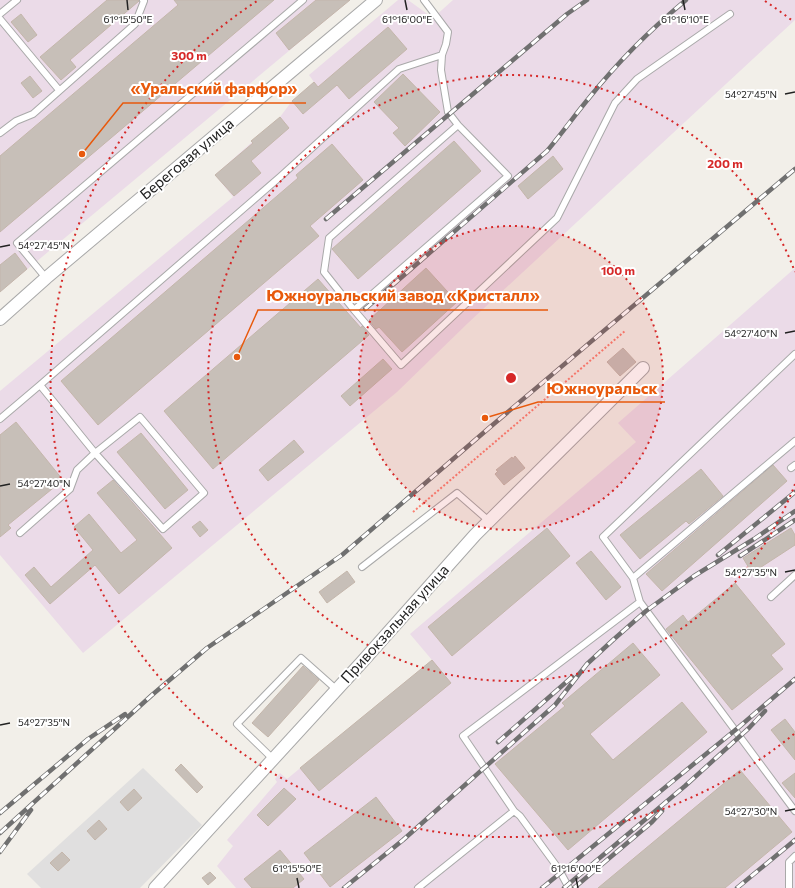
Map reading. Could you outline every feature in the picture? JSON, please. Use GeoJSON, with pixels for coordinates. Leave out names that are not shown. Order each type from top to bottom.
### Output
{"type":"FeatureCollection","features":[{"type":"Feature","properties":{"kind":"street","name":"Береговая улица"},"geometry":{"type":"LineString","coordinates":[[0,319],[46,278],[376,0]]}},
{"type":"Feature","properties":{"kind":"street","name":"Привокзальная улица"},"geometry":{"type":"LineString","coordinates":[[155,888],[337,690],[475,535],[643,368]]}},
{"type":"Feature","properties":{"kind":"lane"},"geometry":{"type":"LineString","coordinates":[[0,14],[17,0]]}},
{"type":"Feature","properties":{"kind":"lane"},"geometry":{"type":"LineString","coordinates":[[0,133],[16,121],[33,114],[135,24],[144,1],[143,0]]}},
{"type":"Feature","properties":{"kind":"lane"},"geometry":{"type":"LineString","coordinates":[[46,278],[18,243],[303,0]]}},
{"type":"Feature","properties":{"kind":"lane"},"geometry":{"type":"LineString","coordinates":[[354,310],[508,176],[458,125],[448,112],[441,70],[442,55],[448,32],[424,0]]}},
{"type":"Feature","properties":{"kind":"lane"},"geometry":{"type":"LineString","coordinates":[[458,125],[329,238],[324,272],[401,365],[557,218],[615,103],[637,79],[730,14]]}},
{"type":"Feature","properties":{"kind":"lane"},"geometry":{"type":"LineString","coordinates":[[0,19],[59,90]]}},
{"type":"Feature","properties":{"kind":"lane"},"geometry":{"type":"LineString","coordinates":[[0,419],[281,176],[398,69],[442,55]]}},
{"type":"Feature","properties":{"kind":"lane"},"geometry":{"type":"LineString","coordinates":[[795,354],[603,537],[633,578],[640,602],[795,811]]}},
{"type":"Feature","properties":{"kind":"lane"},"geometry":{"type":"LineString","coordinates":[[20,533],[70,489],[77,470],[95,453],[140,418],[204,494],[163,529],[95,453],[40,385]]}},
{"type":"Feature","properties":{"kind":"lane"},"geometry":{"type":"LineString","coordinates":[[633,578],[795,440]]}},
{"type":"Feature","properties":{"kind":"lane"},"geometry":{"type":"LineString","coordinates":[[362,567],[457,493],[489,521]]}},
{"type":"Feature","properties":{"kind":"lane"},"geometry":{"type":"LineString","coordinates":[[771,597],[795,575]]}},
{"type":"Feature","properties":{"kind":"lane"},"geometry":{"type":"LineString","coordinates":[[568,888],[558,868],[520,816],[514,811],[463,736],[640,602]]}},
{"type":"Feature","properties":{"kind":"lane"},"geometry":{"type":"LineString","coordinates":[[273,759],[237,724],[301,658],[337,690]]}},
{"type":"Feature","properties":{"kind":"lane"},"geometry":{"type":"LineString","coordinates":[[418,888],[514,811]]}},
{"type":"Feature","properties":{"kind":"lane"},"geometry":{"type":"LineString","coordinates":[[789,888],[789,862],[795,856]]}},
{"type":"Feature","properties":{"kind":"path"},"geometry":{"type":"LineString","coordinates":[[413,512],[625,331]]}},
{"type":"Feature","properties":{"kind":"shaded area"},"geometry":{"type":"Polygon","coordinates":[[[0,0],[350,0],[0,292],[0,0]]]}},
{"type":"Feature","properties":{"kind":"shaded area"},"geometry":{"type":"Polygon","coordinates":[[[398,0],[408,0],[433,18],[453,0],[795,0],[795,20],[468,323],[397,392],[83,653],[0,555],[0,391],[233,197],[215,175],[280,117],[292,101],[314,82],[309,75],[398,0]]]}},
{"type":"Feature","properties":{"kind":"shaded area"},"geometry":{"type":"Polygon","coordinates":[[[795,268],[795,888],[236,888],[217,866],[233,846],[227,840],[277,782],[275,779],[280,773],[287,779],[432,660],[410,634],[636,442],[618,423],[795,268]]]}},
{"type":"Feature","properties":{"kind":"shaded area"},"geometry":{"type":"Polygon","coordinates":[[[143,768],[202,825],[140,888],[41,888],[27,874],[143,768]]]}},
{"type":"Feature","properties":{"kind":"building"},"geometry":{"type":"Polygon","coordinates":[[[107,0],[139,1],[70,60],[76,67],[61,80],[40,57],[107,0]]]}},
{"type":"Feature","properties":{"kind":"building"},"geometry":{"type":"Polygon","coordinates":[[[174,0],[274,0],[0,232],[0,156],[178,5],[174,0]]]}},
{"type":"Feature","properties":{"kind":"building"},"geometry":{"type":"Polygon","coordinates":[[[316,0],[350,0],[289,50],[276,33],[316,0]]]}},
{"type":"Feature","properties":{"kind":"building"},"geometry":{"type":"Polygon","coordinates":[[[21,14],[37,35],[28,42],[11,22],[21,14]]]}},
{"type":"Feature","properties":{"kind":"building"},"geometry":{"type":"Polygon","coordinates":[[[388,27],[407,49],[349,99],[337,85],[303,114],[292,101],[314,82],[318,87],[388,27]]]}},
{"type":"Feature","properties":{"kind":"building"},"geometry":{"type":"Polygon","coordinates":[[[403,74],[440,112],[405,146],[393,133],[399,128],[374,102],[403,74]]]}},
{"type":"Feature","properties":{"kind":"building"},"geometry":{"type":"Polygon","coordinates":[[[30,76],[42,91],[33,98],[21,83],[30,76]]]}},
{"type":"Feature","properties":{"kind":"building"},"geometry":{"type":"Polygon","coordinates":[[[280,117],[289,128],[251,161],[261,173],[234,196],[215,175],[253,143],[251,141],[280,117]]]}},
{"type":"Feature","properties":{"kind":"building"},"geometry":{"type":"Polygon","coordinates":[[[454,141],[481,171],[358,279],[332,249],[454,141]]]}},
{"type":"Feature","properties":{"kind":"building"},"geometry":{"type":"Polygon","coordinates":[[[332,144],[363,180],[310,226],[319,236],[98,425],[61,381],[298,178],[296,175],[332,144]]]}},
{"type":"Feature","properties":{"kind":"building"},"geometry":{"type":"Polygon","coordinates":[[[553,156],[563,169],[528,199],[518,186],[553,156]]]}},
{"type":"Feature","properties":{"kind":"building"},"geometry":{"type":"Polygon","coordinates":[[[15,253],[27,269],[0,292],[0,265],[15,253]]]}},
{"type":"Feature","properties":{"kind":"building"},"geometry":{"type":"Polygon","coordinates":[[[426,268],[457,302],[402,352],[379,327],[376,329],[369,320],[426,268]]]}},
{"type":"Feature","properties":{"kind":"building"},"geometry":{"type":"Polygon","coordinates":[[[318,279],[361,328],[362,326],[369,335],[213,469],[164,411],[318,279]]]}},
{"type":"Feature","properties":{"kind":"building"},"geometry":{"type":"Polygon","coordinates":[[[623,348],[636,362],[620,376],[607,362],[623,348]]]}},
{"type":"Feature","properties":{"kind":"building"},"geometry":{"type":"Polygon","coordinates":[[[383,359],[392,369],[350,406],[341,396],[383,359]]]}},
{"type":"Feature","properties":{"kind":"building"},"geometry":{"type":"Polygon","coordinates":[[[16,422],[63,480],[8,525],[11,528],[0,537],[0,435],[16,422]]]}},
{"type":"Feature","properties":{"kind":"building"},"geometry":{"type":"Polygon","coordinates":[[[141,433],[188,490],[165,509],[117,452],[141,433]]]}},
{"type":"Feature","properties":{"kind":"building"},"geometry":{"type":"Polygon","coordinates":[[[294,440],[304,452],[268,481],[259,470],[294,440]]]}},
{"type":"Feature","properties":{"kind":"building"},"geometry":{"type":"Polygon","coordinates":[[[515,456],[525,468],[504,485],[495,474],[498,471],[496,470],[512,457],[513,459],[515,456]]]}},
{"type":"Feature","properties":{"kind":"building"},"geometry":{"type":"Polygon","coordinates":[[[773,465],[787,481],[662,591],[646,574],[773,465]]]}},
{"type":"Feature","properties":{"kind":"building"},"geometry":{"type":"Polygon","coordinates":[[[701,469],[723,496],[689,524],[686,521],[640,559],[620,535],[701,469]]]}},
{"type":"Feature","properties":{"kind":"building"},"geometry":{"type":"Polygon","coordinates":[[[113,480],[172,548],[119,594],[95,565],[50,604],[25,575],[34,567],[51,587],[93,550],[74,527],[89,514],[121,553],[137,540],[97,493],[113,480]]]}},
{"type":"Feature","properties":{"kind":"building"},"geometry":{"type":"Polygon","coordinates":[[[200,521],[208,530],[200,537],[192,527],[200,521]]]}},
{"type":"Feature","properties":{"kind":"building"},"geometry":{"type":"Polygon","coordinates":[[[547,528],[570,556],[452,656],[428,627],[547,528]]]}},
{"type":"Feature","properties":{"kind":"building"},"geometry":{"type":"Polygon","coordinates":[[[791,528],[795,535],[795,545],[752,573],[743,558],[791,528]]]}},
{"type":"Feature","properties":{"kind":"building"},"geometry":{"type":"Polygon","coordinates":[[[591,551],[621,587],[606,600],[576,563],[591,551]]]}},
{"type":"Feature","properties":{"kind":"building"},"geometry":{"type":"Polygon","coordinates":[[[347,571],[355,582],[327,603],[319,592],[347,571]]]}},
{"type":"Feature","properties":{"kind":"building"},"geometry":{"type":"Polygon","coordinates":[[[735,583],[785,644],[771,655],[783,669],[732,710],[666,629],[683,615],[688,622],[735,583]]]}},
{"type":"Feature","properties":{"kind":"building"},"geometry":{"type":"Polygon","coordinates":[[[633,643],[660,675],[590,734],[613,760],[682,702],[707,732],[568,850],[495,764],[565,706],[562,703],[633,643]]]}},
{"type":"Feature","properties":{"kind":"building"},"geometry":{"type":"Polygon","coordinates":[[[432,660],[451,683],[319,791],[300,768],[432,660]]]}},
{"type":"Feature","properties":{"kind":"building"},"geometry":{"type":"Polygon","coordinates":[[[303,666],[319,680],[268,737],[252,723],[303,666]]]}},
{"type":"Feature","properties":{"kind":"building"},"geometry":{"type":"Polygon","coordinates":[[[785,719],[795,732],[795,760],[771,730],[785,719]]]}},
{"type":"Feature","properties":{"kind":"building"},"geometry":{"type":"Polygon","coordinates":[[[181,764],[203,787],[197,793],[175,770],[181,764]]]}},
{"type":"Feature","properties":{"kind":"building"},"geometry":{"type":"Polygon","coordinates":[[[740,770],[792,832],[725,888],[598,888],[740,770]]]}},
{"type":"Feature","properties":{"kind":"building"},"geometry":{"type":"Polygon","coordinates":[[[795,773],[795,798],[782,783],[795,773]]]}},
{"type":"Feature","properties":{"kind":"building"},"geometry":{"type":"Polygon","coordinates":[[[284,788],[296,799],[268,826],[257,815],[284,788]]]}},
{"type":"Feature","properties":{"kind":"building"},"geometry":{"type":"Polygon","coordinates":[[[134,789],[142,798],[128,811],[120,802],[134,789]]]}},
{"type":"Feature","properties":{"kind":"building"},"geometry":{"type":"Polygon","coordinates":[[[376,797],[402,831],[330,887],[304,853],[376,797]]]}},
{"type":"Feature","properties":{"kind":"building"},"geometry":{"type":"Polygon","coordinates":[[[99,820],[107,829],[95,840],[87,831],[99,820]]]}},
{"type":"Feature","properties":{"kind":"building"},"geometry":{"type":"Polygon","coordinates":[[[280,850],[304,879],[293,888],[252,888],[244,879],[280,850]]]}},
{"type":"Feature","properties":{"kind":"building"},"geometry":{"type":"Polygon","coordinates":[[[62,852],[70,860],[58,871],[50,863],[62,852]]]}},
{"type":"Feature","properties":{"kind":"building"},"geometry":{"type":"Polygon","coordinates":[[[210,872],[216,878],[208,885],[202,878],[210,872]]]}},
{"type":"Feature","properties":{"kind":"railway"},"geometry":{"type":"LineString","coordinates":[[326,219],[567,14],[587,0]]}},
{"type":"Feature","properties":{"kind":"railway"},"geometry":{"type":"LineString","coordinates":[[365,309],[547,151],[584,104],[623,59],[686,0]]}},
{"type":"Feature","properties":{"kind":"railway"},"geometry":{"type":"LineString","coordinates":[[0,833],[152,695],[207,648],[342,555],[489,428],[795,169]]}},
{"type":"Feature","properties":{"kind":"railway"},"geometry":{"type":"LineString","coordinates":[[718,555],[795,492]]}},
{"type":"Feature","properties":{"kind":"railway"},"geometry":{"type":"LineString","coordinates":[[344,888],[403,840],[555,705],[587,664],[646,611],[694,576],[754,539],[795,511]]}},
{"type":"Feature","properties":{"kind":"railway"},"geometry":{"type":"LineString","coordinates":[[740,556],[795,520]]}},
{"type":"Feature","properties":{"kind":"railway"},"geometry":{"type":"LineString","coordinates":[[498,742],[572,677]]}},
{"type":"Feature","properties":{"kind":"railway"},"geometry":{"type":"LineString","coordinates":[[542,888],[739,727],[795,679]]}},
{"type":"Feature","properties":{"kind":"railway"},"geometry":{"type":"LineString","coordinates":[[564,888],[685,786],[749,728],[765,711]]}},
{"type":"Feature","properties":{"kind":"railway"},"geometry":{"type":"LineString","coordinates":[[0,813],[88,739],[125,714]]}},
{"type":"Feature","properties":{"kind":"railway"},"geometry":{"type":"LineString","coordinates":[[0,852],[31,810]]}},
{"type":"Feature","properties":{"kind":"railway"},"geometry":{"type":"LineString","coordinates":[[574,888],[652,822],[662,811]]}},
{"type":"Feature","properties":{"kind":"railway"},"geometry":{"type":"LineString","coordinates":[[737,888],[795,840]]}},
{"type":"Feature","properties":{"kind":"place","name":"«Уральский фарфор»"},"geometry":{"type":"Point","coordinates":[82,154]}},
{"type":"Feature","properties":{"kind":"place","name":"Южноуральский завод «Кристалл»"},"geometry":{"type":"Point","coordinates":[237,357]}},
{"type":"Feature","properties":{"kind":"place","name":"Южноуральск"},"geometry":{"type":"Point","coordinates":[485,418]}}]}
